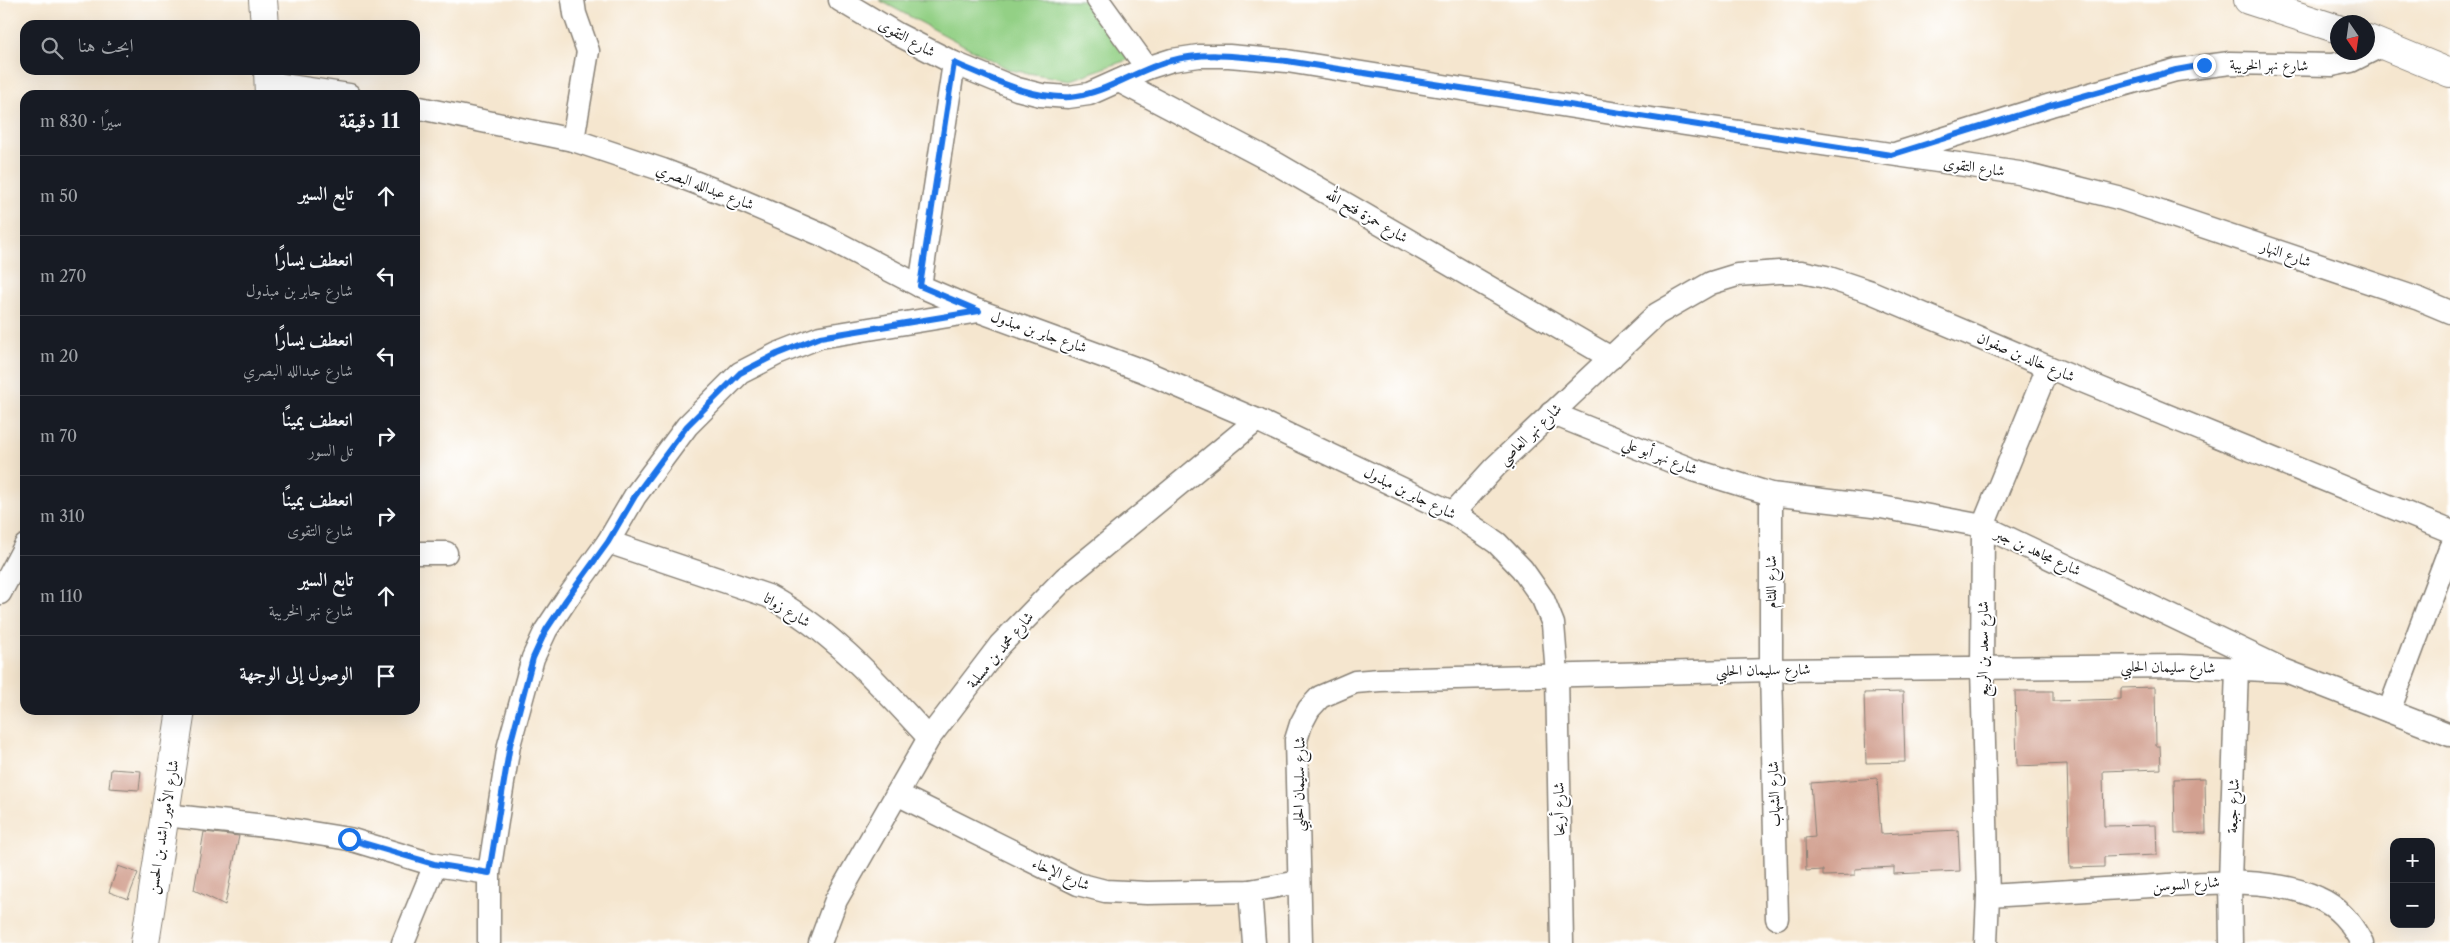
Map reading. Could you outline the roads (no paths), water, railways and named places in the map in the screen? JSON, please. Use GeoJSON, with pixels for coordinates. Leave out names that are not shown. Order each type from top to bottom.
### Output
{"type":"FeatureCollection","features":[{"type":"Feature","properties":{"kind":"street"},"geometry":{"type":"LineString","coordinates":[[263,0],[265,20]]}},
{"type":"Feature","properties":{"kind":"street"},"geometry":{"type":"LineString","coordinates":[[573,0],[575,14],[588,51],[573,140]]}},
{"type":"Feature","properties":{"kind":"street","name":"شارع التقوى"},"geometry":{"type":"LineString","coordinates":[[840,0],[897,34],[954,63],[1017,89],[1041,95],[1068,97],[1089,94],[1147,68],[1172,60],[1199,56],[1229,56],[1287,61],[2018,173],[2122,199]]}},
{"type":"Feature","properties":{"kind":"street"},"geometry":{"type":"LineString","coordinates":[[1098,0],[1147,68]]}},
{"type":"Feature","properties":{"kind":"street"},"geometry":{"type":"LineString","coordinates":[[2248,0],[2330,27]]}},
{"type":"Feature","properties":{"kind":"street"},"geometry":{"type":"LineString","coordinates":[[2376,42],[2450,73]]}},
{"type":"Feature","properties":{"kind":"street","name":"شارع نهر الخريبة"},"geometry":{"type":"LineString","coordinates":[[1891,155],[2051,105],[2176,70],[2230,63],[2332,65],[2351,61],[2376,42]]}},
{"type":"Feature","properties":{"kind":"street"},"geometry":{"type":"LineString","coordinates":[[920,286],[954,63]]}},
{"type":"Feature","properties":{"kind":"street","name":"شارع حمزة فتح الله"},"geometry":{"type":"LineString","coordinates":[[1119,81],[1277,164],[1611,358]]}},
{"type":"Feature","properties":{"kind":"street"},"geometry":{"type":"LineString","coordinates":[[269,83],[316,90]]}},
{"type":"Feature","properties":{"kind":"street","name":"شارع عبدالله البصري"},"geometry":{"type":"LineString","coordinates":[[420,108],[573,140],[662,170],[738,199],[822,235],[920,286],[979,311]]}},
{"type":"Feature","properties":{"kind":"street","name":"شارع النهار"},"geometry":{"type":"LineString","coordinates":[[2122,199],[2418,298],[2450,312]]}},
{"type":"Feature","properties":{"kind":"street","name":"شارع خالد بن صفوان"},"geometry":{"type":"LineString","coordinates":[[1611,358],[1657,314],[1711,283],[1737,275],[1802,272],[1826,277],[1871,292],[2048,367],[2450,531]]}},
{"type":"Feature","properties":{"kind":"street","name":"شارع جابر بن مبذول"},"geometry":{"type":"LineString","coordinates":[[489,943],[489,873],[510,745],[533,658],[556,615],[608,542],[635,496],[687,426],[740,373],[777,354],[820,337],[979,311],[1135,368],[1257,420],[1453,513],[1497,543],[1522,569],[1543,599],[1554,624],[1557,674]]}},
{"type":"Feature","properties":{"kind":"street","name":"شارع نهر العاصي"},"geometry":{"type":"LineString","coordinates":[[1453,513],[1551,413],[1611,358]]}},
{"type":"Feature","properties":{"kind":"street","name":"شارع سعد بن الربيع"},"geometry":{"type":"LineString","coordinates":[[1986,943],[1988,896],[1982,668],[1983,526],[2048,367]]}},
{"type":"Feature","properties":{"kind":"street","name":"شارع نهر أبو علي"},"geometry":{"type":"LineString","coordinates":[[1551,413],[1693,470],[1771,494]]}},
{"type":"Feature","properties":{"kind":"street","name":"شارع محمد بن مسلمة"},"geometry":{"type":"LineString","coordinates":[[820,943],[836,900],[929,738],[1000,645],[1065,578],[1257,420]]}},
{"type":"Feature","properties":{"kind":"street","name":"شارع مجاهد بن جبر"},"geometry":{"type":"LineString","coordinates":[[1771,494],[1881,507],[1983,526],[2286,671]]}},
{"type":"Feature","properties":{"kind":"street","name":"شارع اللثام"},"geometry":{"type":"LineString","coordinates":[[1771,494],[1771,670]]}},
{"type":"Feature","properties":{"kind":"street","name":"شارع زواتا"},"geometry":{"type":"LineString","coordinates":[[608,542],[768,596],[791,608],[857,661],[929,738]]}},
{"type":"Feature","properties":{"kind":"street"},"geometry":{"type":"LineString","coordinates":[[2389,711],[2450,548]]}},
{"type":"Feature","properties":{"kind":"street"},"geometry":{"type":"LineString","coordinates":[[420,553],[446,553]]}},
{"type":"Feature","properties":{"kind":"street"},"geometry":{"type":"LineString","coordinates":[[0,593],[20,555]]}},
{"type":"Feature","properties":{"kind":"street","name":"شارع سليمان الحلبي"},"geometry":{"type":"LineString","coordinates":[[1302,943],[1296,740],[1305,716],[1320,697],[1355,682],[1557,674],[1771,670],[2180,666],[2237,668],[2286,671],[2450,735]]}},
{"type":"Feature","properties":{"kind":"street","name":"شارع جبعة"},"geometry":{"type":"LineString","coordinates":[[2231,943],[2230,882],[2237,668]]}},
{"type":"Feature","properties":{"kind":"street","name":"شارع الشهاب"},"geometry":{"type":"LineString","coordinates":[[1771,670],[1777,918]]}},
{"type":"Feature","properties":{"kind":"street","name":"شارع أريحا"},"geometry":{"type":"LineString","coordinates":[[1557,674],[1562,943]]}},
{"type":"Feature","properties":{"kind":"street","name":"شارع الأمير راشد بن الحسن"},"geometry":{"type":"LineString","coordinates":[[145,943],[180,715]]}},
{"type":"Feature","properties":{"kind":"street","name":"شارع الإخاء"},"geometry":{"type":"LineString","coordinates":[[897,794],[1078,884],[1105,891],[1147,893],[1250,891],[1299,882]]}},
{"type":"Feature","properties":{"kind":"street"},"geometry":{"type":"LineString","coordinates":[[165,815],[275,827],[349,839],[434,864],[489,873]]}},
{"type":"Feature","properties":{"kind":"street"},"geometry":{"type":"LineString","coordinates":[[402,943],[434,864]]}},
{"type":"Feature","properties":{"kind":"street","name":"شارع السوسن"},"geometry":{"type":"LineString","coordinates":[[1988,896],[2230,882],[2276,886],[2317,897],[2337,908],[2352,926],[2362,943]]}},
{"type":"Feature","properties":{"kind":"street"},"geometry":{"type":"LineString","coordinates":[[1250,891],[1254,943]]}}]}
